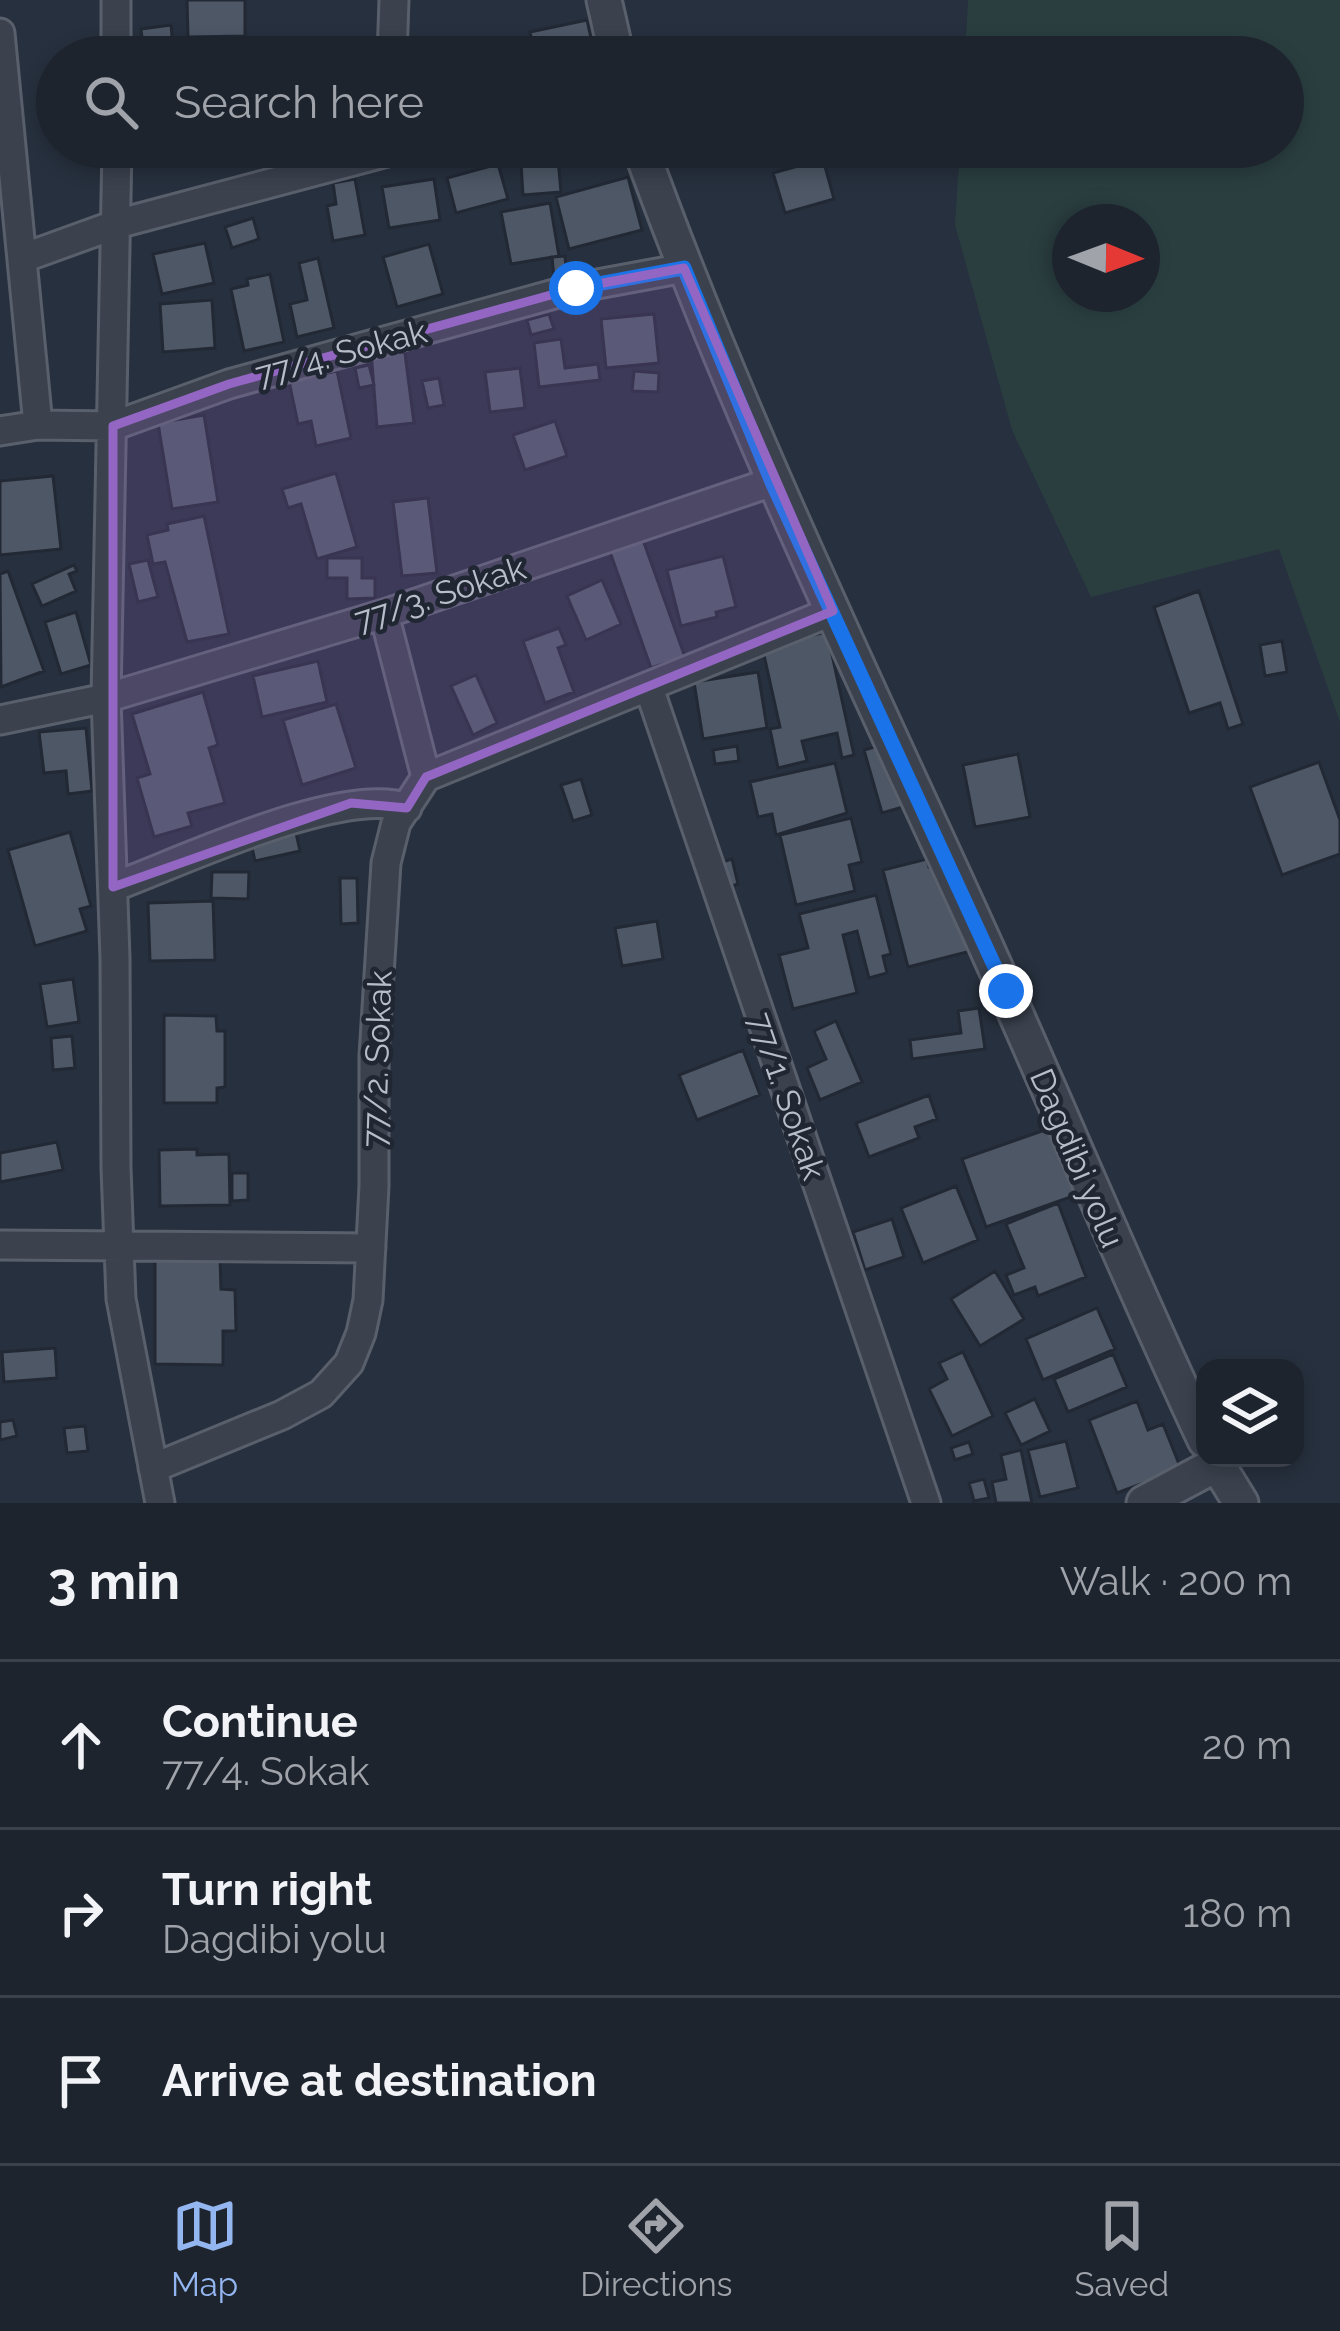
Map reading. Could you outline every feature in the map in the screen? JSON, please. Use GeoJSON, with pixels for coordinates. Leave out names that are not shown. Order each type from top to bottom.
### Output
{"type":"FeatureCollection","features":[{"type":"Feature","properties":{"kind":"street"},"geometry":{"type":"LineString","coordinates":[[116,0],[116,36]]}},
{"type":"Feature","properties":{"kind":"street"},"geometry":{"type":"LineString","coordinates":[[393,36],[394,0]]}},
{"type":"Feature","properties":{"kind":"street"},"geometry":{"type":"LineString","coordinates":[[604,0],[612,36]]}},
{"type":"Feature","properties":{"kind":"street"},"geometry":{"type":"LineString","coordinates":[[0,33],[38,424]]}},
{"type":"Feature","properties":{"kind":"street"},"geometry":{"type":"LineString","coordinates":[[117,168],[106,698],[119,1246],[121,1299],[160,1503]]}},
{"type":"Feature","properties":{"kind":"street"},"geometry":{"type":"LineString","coordinates":[[22,258],[117,224],[323,168]]}},
{"type":"Feature","properties":{"kind":"street","name":"Dagdibi yolu"},"geometry":{"type":"LineString","coordinates":[[648,168],[772,482],[1006,991],[1131,1284],[1196,1420]]}},
{"type":"Feature","properties":{"kind":"street","name":"77/4. Sokak"},"geometry":{"type":"LineString","coordinates":[[0,431],[38,424],[113,426],[250,378],[576,288],[684,268]]}},
{"type":"Feature","properties":{"kind":"street","name":"77/3. Sokak"},"geometry":{"type":"LineString","coordinates":[[0,720],[106,698],[384,614],[772,482]]}},
{"type":"Feature","properties":{"kind":"street"},"geometry":{"type":"LineString","coordinates":[[384,614],[426,777],[833,611]]}},
{"type":"Feature","properties":{"kind":"street","name":"77/1. Sokak"},"geometry":{"type":"LineString","coordinates":[[650,688],[926,1503]]}},
{"type":"Feature","properties":{"kind":"street","name":"77/2. Sokak"},"geometry":{"type":"LineString","coordinates":[[153,1468],[321,1394],[349,1363],[361,1333],[371,1248],[374,1056],[386,863],[397,823],[426,777]]}},
{"type":"Feature","properties":{"kind":"street"},"geometry":{"type":"LineString","coordinates":[[113,887],[242,837],[351,803],[406,808]]}},
{"type":"Feature","properties":{"kind":"street"},"geometry":{"type":"LineString","coordinates":[[0,1245],[371,1248]]}},
{"type":"Feature","properties":{"kind":"street"},"geometry":{"type":"LineString","coordinates":[[1144,1503],[1196,1466]]}},
{"type":"Feature","properties":{"kind":"street","name":"Dagdibi yolu"},"geometry":{"type":"LineString","coordinates":[[1220,1467],[1241,1503]]}},
{"type":"Feature","properties":{"kind":"highlighted area"},"geometry":{"type":"Polygon","coordinates":[[[684,268],[833,611],[426,777],[407,808],[351,803],[113,887],[113,426],[229,384],[576,288],[684,268]]]}},
{"type":"Feature","properties":{"kind":"green space"},"geometry":{"type":"Polygon","coordinates":[[[968,0],[1340,0],[1340,722],[1279,549],[1091,597],[1012,430],[955,225],[959,168],[1304,168],[1304,36],[966,36],[968,0]]]}},
{"type":"Feature","properties":{"kind":"building"},"geometry":{"type":"Polygon","coordinates":[[[187,0],[245,0],[245,36],[188,36],[187,0]]]}},
{"type":"Feature","properties":{"kind":"building"},"geometry":{"type":"Polygon","coordinates":[[[587,20],[591,36],[531,36],[530,32],[587,20]]]}},
{"type":"Feature","properties":{"kind":"building"},"geometry":{"type":"Polygon","coordinates":[[[171,25],[172,36],[142,36],[141,29],[171,25]]]}},
{"type":"Feature","properties":{"kind":"building"},"geometry":{"type":"Polygon","coordinates":[[[499,168],[508,199],[456,213],[447,178],[499,168]]]}},
{"type":"Feature","properties":{"kind":"building"},"geometry":{"type":"Polygon","coordinates":[[[521,168],[559,168],[561,192],[523,195],[521,168]]]}},
{"type":"Feature","properties":{"kind":"building"},"geometry":{"type":"Polygon","coordinates":[[[825,168],[834,199],[785,213],[773,173],[825,168]]]}},
{"type":"Feature","properties":{"kind":"building"},"geometry":{"type":"Polygon","coordinates":[[[628,177],[642,230],[569,249],[556,197],[628,177]]]}},
{"type":"Feature","properties":{"kind":"building"},"geometry":{"type":"Polygon","coordinates":[[[355,179],[365,235],[333,241],[327,206],[336,204],[333,183],[355,179]]]}},
{"type":"Feature","properties":{"kind":"building"},"geometry":{"type":"Polygon","coordinates":[[[434,179],[440,220],[389,228],[382,187],[434,179]]]}},
{"type":"Feature","properties":{"kind":"building"},"geometry":{"type":"Polygon","coordinates":[[[550,203],[559,256],[511,264],[501,212],[550,203]]]}},
{"type":"Feature","properties":{"kind":"building"},"geometry":{"type":"Polygon","coordinates":[[[253,218],[259,239],[232,248],[225,227],[253,218]]]}},
{"type":"Feature","properties":{"kind":"building"},"geometry":{"type":"Polygon","coordinates":[[[205,243],[214,283],[162,294],[153,254],[205,243]]]}},
{"type":"Feature","properties":{"kind":"building"},"geometry":{"type":"Polygon","coordinates":[[[429,244],[443,294],[397,307],[383,257],[429,244]]]}},
{"type":"Feature","properties":{"kind":"building"},"geometry":{"type":"Polygon","coordinates":[[[565,256],[567,276],[554,278],[552,257],[565,256]]]}},
{"type":"Feature","properties":{"kind":"building"},"geometry":{"type":"Polygon","coordinates":[[[318,258],[334,328],[297,337],[290,304],[307,300],[299,263],[318,258]]]}},
{"type":"Feature","properties":{"kind":"building"},"geometry":{"type":"Polygon","coordinates":[[[270,274],[284,342],[244,351],[231,289],[270,274]]]}},
{"type":"Feature","properties":{"kind":"building"},"geometry":{"type":"Polygon","coordinates":[[[212,300],[215,348],[163,352],[160,304],[212,300]]]}},
{"type":"Feature","properties":{"kind":"building"},"geometry":{"type":"Polygon","coordinates":[[[549,314],[554,329],[531,335],[527,320],[549,314]]]}},
{"type":"Feature","properties":{"kind":"building"},"geometry":{"type":"Polygon","coordinates":[[[654,314],[659,363],[606,368],[601,319],[654,314]]]}},
{"type":"Feature","properties":{"kind":"building"},"geometry":{"type":"Polygon","coordinates":[[[561,339],[565,368],[598,364],[600,380],[539,387],[534,343],[561,339]]]}},
{"type":"Feature","properties":{"kind":"building"},"geometry":{"type":"Polygon","coordinates":[[[404,346],[414,423],[377,427],[371,351],[404,346]]]}},
{"type":"Feature","properties":{"kind":"building"},"geometry":{"type":"Polygon","coordinates":[[[369,365],[374,385],[359,388],[355,368],[369,365]]]}},
{"type":"Feature","properties":{"kind":"building"},"geometry":{"type":"Polygon","coordinates":[[[520,368],[525,408],[490,412],[485,372],[520,368]]]}},
{"type":"Feature","properties":{"kind":"building"},"geometry":{"type":"Polygon","coordinates":[[[337,371],[351,438],[316,446],[311,421],[298,424],[289,381],[337,371]]]}},
{"type":"Feature","properties":{"kind":"building"},"geometry":{"type":"Polygon","coordinates":[[[634,371],[659,373],[658,392],[632,391],[634,371]]]}},
{"type":"Feature","properties":{"kind":"building"},"geometry":{"type":"Polygon","coordinates":[[[439,378],[444,405],[428,408],[422,381],[439,378]]]}},
{"type":"Feature","properties":{"kind":"building"},"geometry":{"type":"Polygon","coordinates":[[[204,415],[218,502],[172,509],[158,423],[204,415]]]}},
{"type":"Feature","properties":{"kind":"building"},"geometry":{"type":"Polygon","coordinates":[[[555,421],[567,456],[525,470],[513,435],[555,421]]]}},
{"type":"Feature","properties":{"kind":"building"},"geometry":{"type":"Polygon","coordinates":[[[336,473],[357,547],[317,559],[301,504],[288,508],[282,489],[336,473]]]}},
{"type":"Feature","properties":{"kind":"building"},"geometry":{"type":"Polygon","coordinates":[[[53,476],[61,549],[0,555],[0,481],[53,476]]]}},
{"type":"Feature","properties":{"kind":"building"},"geometry":{"type":"Polygon","coordinates":[[[428,498],[437,573],[402,576],[393,502],[428,498]]]}},
{"type":"Feature","properties":{"kind":"building"},"geometry":{"type":"Polygon","coordinates":[[[204,516],[229,634],[187,642],[165,562],[153,564],[147,535],[168,530],[167,524],[204,516]]]}},
{"type":"Feature","properties":{"kind":"building"},"geometry":{"type":"Polygon","coordinates":[[[643,540],[685,657],[651,668],[610,552],[643,540]]]}},
{"type":"Feature","properties":{"kind":"building"},"geometry":{"type":"Polygon","coordinates":[[[723,556],[736,607],[681,626],[667,570],[723,556]]]}},
{"type":"Feature","properties":{"kind":"building"},"geometry":{"type":"Polygon","coordinates":[[[327,558],[362,558],[362,578],[375,578],[375,598],[347,599],[347,578],[327,578],[327,558]]]}},
{"type":"Feature","properties":{"kind":"building"},"geometry":{"type":"Polygon","coordinates":[[[148,560],[158,597],[138,602],[129,564],[148,560]]]}},
{"type":"Feature","properties":{"kind":"building"},"geometry":{"type":"Polygon","coordinates":[[[74,565],[77,571],[69,574],[76,591],[42,606],[32,584],[74,565]]]}},
{"type":"Feature","properties":{"kind":"building"},"geometry":{"type":"Polygon","coordinates":[[[8,571],[44,671],[1,687],[0,574],[8,571]]]}},
{"type":"Feature","properties":{"kind":"building"},"geometry":{"type":"Polygon","coordinates":[[[602,580],[621,624],[586,640],[567,596],[602,580]]]}},
{"type":"Feature","properties":{"kind":"building"},"geometry":{"type":"Polygon","coordinates":[[[1199,591],[1243,724],[1228,729],[1220,703],[1189,713],[1154,607],[1199,591]]]}},
{"type":"Feature","properties":{"kind":"building"},"geometry":{"type":"Polygon","coordinates":[[[76,612],[91,665],[61,674],[45,622],[76,612]]]}},
{"type":"Feature","properties":{"kind":"building"},"geometry":{"type":"Polygon","coordinates":[[[559,628],[566,645],[558,648],[574,692],[545,703],[523,641],[559,628]]]}},
{"type":"Feature","properties":{"kind":"building"},"geometry":{"type":"Polygon","coordinates":[[[827,632],[854,755],[842,758],[837,733],[802,741],[807,761],[778,768],[770,729],[780,727],[762,646],[827,632]]]}},
{"type":"Feature","properties":{"kind":"building"},"geometry":{"type":"Polygon","coordinates":[[[1282,641],[1287,672],[1265,676],[1260,645],[1282,641]]]}},
{"type":"Feature","properties":{"kind":"building"},"geometry":{"type":"Polygon","coordinates":[[[318,661],[327,702],[262,717],[253,676],[318,661]]]}},
{"type":"Feature","properties":{"kind":"building"},"geometry":{"type":"Polygon","coordinates":[[[758,672],[767,728],[703,739],[694,682],[758,672]]]}},
{"type":"Feature","properties":{"kind":"building"},"geometry":{"type":"Polygon","coordinates":[[[476,675],[497,723],[473,735],[451,686],[476,675]]]}},
{"type":"Feature","properties":{"kind":"building"},"geometry":{"type":"Polygon","coordinates":[[[203,692],[218,745],[209,748],[225,803],[188,813],[192,826],[154,837],[137,778],[150,774],[132,714],[203,692]]]}},
{"type":"Feature","properties":{"kind":"building"},"geometry":{"type":"Polygon","coordinates":[[[336,704],[356,768],[302,785],[283,720],[336,704]]]}},
{"type":"Feature","properties":{"kind":"building"},"geometry":{"type":"Polygon","coordinates":[[[86,728],[92,791],[68,794],[66,771],[44,773],[39,732],[86,728]]]}},
{"type":"Feature","properties":{"kind":"building"},"geometry":{"type":"Polygon","coordinates":[[[885,744],[903,807],[882,813],[864,750],[885,744]]]}},
{"type":"Feature","properties":{"kind":"building"},"geometry":{"type":"Polygon","coordinates":[[[737,746],[739,761],[715,764],[713,750],[737,746]]]}},
{"type":"Feature","properties":{"kind":"building"},"geometry":{"type":"Polygon","coordinates":[[[1018,754],[1030,817],[975,827],[963,765],[1018,754]]]}},
{"type":"Feature","properties":{"kind":"building"},"geometry":{"type":"Polygon","coordinates":[[[1319,762],[1340,820],[1340,854],[1282,875],[1250,787],[1319,762]]]}},
{"type":"Feature","properties":{"kind":"building"},"geometry":{"type":"Polygon","coordinates":[[[835,763],[847,813],[776,835],[772,814],[758,817],[750,782],[835,763]]]}},
{"type":"Feature","properties":{"kind":"building"},"geometry":{"type":"Polygon","coordinates":[[[581,779],[592,815],[573,821],[561,785],[581,779]]]}},
{"type":"Feature","properties":{"kind":"building"},"geometry":{"type":"Polygon","coordinates":[[[851,818],[862,862],[849,865],[855,891],[796,905],[780,835],[851,818]]]}},
{"type":"Feature","properties":{"kind":"building"},"geometry":{"type":"Polygon","coordinates":[[[70,832],[91,906],[80,909],[87,931],[35,946],[8,850],[70,832]]]}},
{"type":"Feature","properties":{"kind":"building"},"geometry":{"type":"Polygon","coordinates":[[[296,833],[300,851],[255,861],[251,843],[296,833]]]}},
{"type":"Feature","properties":{"kind":"building"},"geometry":{"type":"Polygon","coordinates":[[[732,859],[738,884],[720,890],[712,865],[732,859]]]}},
{"type":"Feature","properties":{"kind":"building"},"geometry":{"type":"Polygon","coordinates":[[[927,859],[929,867],[943,863],[975,950],[908,967],[883,870],[927,859]]]}},
{"type":"Feature","properties":{"kind":"building"},"geometry":{"type":"Polygon","coordinates":[[[212,872],[249,872],[248,899],[211,898],[212,872]]]}},
{"type":"Feature","properties":{"kind":"building"},"geometry":{"type":"Polygon","coordinates":[[[340,878],[357,878],[358,923],[341,924],[340,878]]]}},
{"type":"Feature","properties":{"kind":"building"},"geometry":{"type":"Polygon","coordinates":[[[876,895],[891,954],[883,956],[887,973],[869,978],[857,931],[843,935],[857,993],[793,1009],[779,955],[808,948],[799,914],[876,895]]]}},
{"type":"Feature","properties":{"kind":"building"},"geometry":{"type":"Polygon","coordinates":[[[213,901],[215,960],[150,961],[148,903],[213,901]]]}},
{"type":"Feature","properties":{"kind":"building"},"geometry":{"type":"Polygon","coordinates":[[[657,921],[663,959],[622,966],[615,928],[657,921]]]}},
{"type":"Feature","properties":{"kind":"building"},"geometry":{"type":"Polygon","coordinates":[[[73,979],[79,1022],[47,1027],[40,984],[73,979]]]}},
{"type":"Feature","properties":{"kind":"building"},"geometry":{"type":"Polygon","coordinates":[[[979,1008],[985,1049],[912,1059],[910,1040],[961,1033],[958,1011],[979,1008]]]}},
{"type":"Feature","properties":{"kind":"building"},"geometry":{"type":"Polygon","coordinates":[[[164,1015],[216,1016],[217,1031],[225,1031],[225,1087],[217,1088],[217,1103],[164,1103],[164,1015]]]}},
{"type":"Feature","properties":{"kind":"building"},"geometry":{"type":"Polygon","coordinates":[[[836,1021],[862,1082],[820,1100],[807,1068],[826,1059],[814,1031],[836,1021]]]}},
{"type":"Feature","properties":{"kind":"building"},"geometry":{"type":"Polygon","coordinates":[[[72,1036],[75,1068],[53,1070],[51,1038],[72,1036]]]}},
{"type":"Feature","properties":{"kind":"building"},"geometry":{"type":"Polygon","coordinates":[[[743,1050],[760,1095],[697,1120],[679,1075],[743,1050]]]}},
{"type":"Feature","properties":{"kind":"building"},"geometry":{"type":"Polygon","coordinates":[[[929,1095],[937,1119],[915,1127],[919,1138],[869,1157],[856,1123],[929,1095]]]}},
{"type":"Feature","properties":{"kind":"building"},"geometry":{"type":"Polygon","coordinates":[[[1056,1126],[1079,1194],[986,1227],[962,1159],[1056,1126]]]}},
{"type":"Feature","properties":{"kind":"building"},"geometry":{"type":"Polygon","coordinates":[[[57,1142],[63,1170],[0,1182],[0,1153],[57,1142]]]}},
{"type":"Feature","properties":{"kind":"building"},"geometry":{"type":"Polygon","coordinates":[[[197,1149],[197,1155],[229,1154],[230,1205],[160,1206],[159,1150],[197,1149]]]}},
{"type":"Feature","properties":{"kind":"building"},"geometry":{"type":"Polygon","coordinates":[[[232,1173],[248,1173],[248,1200],[232,1201],[232,1173]]]}},
{"type":"Feature","properties":{"kind":"building"},"geometry":{"type":"Polygon","coordinates":[[[956,1186],[978,1240],[923,1263],[901,1208],[956,1186]]]}},
{"type":"Feature","properties":{"kind":"building"},"geometry":{"type":"Polygon","coordinates":[[[1058,1203],[1086,1277],[1038,1296],[1035,1287],[1014,1295],[1006,1275],[1024,1268],[1006,1224],[1058,1203]]]}},
{"type":"Feature","properties":{"kind":"building"},"geometry":{"type":"Polygon","coordinates":[[[892,1219],[904,1257],[865,1270],[853,1232],[892,1219]]]}},
{"type":"Feature","properties":{"kind":"building"},"geometry":{"type":"Polygon","coordinates":[[[155,1258],[220,1258],[221,1289],[235,1290],[236,1331],[223,1331],[223,1365],[155,1364],[155,1258]]]}},
{"type":"Feature","properties":{"kind":"building"},"geometry":{"type":"Polygon","coordinates":[[[995,1271],[1024,1319],[980,1346],[951,1299],[995,1271]]]}},
{"type":"Feature","properties":{"kind":"building"},"geometry":{"type":"Polygon","coordinates":[[[1097,1308],[1115,1349],[1043,1380],[1026,1339],[1097,1308]]]}},
{"type":"Feature","properties":{"kind":"building"},"geometry":{"type":"Polygon","coordinates":[[[55,1348],[57,1378],[4,1382],[2,1352],[55,1348]]]}},
{"type":"Feature","properties":{"kind":"building"},"geometry":{"type":"Polygon","coordinates":[[[963,1352],[993,1416],[952,1436],[929,1389],[947,1379],[939,1363],[963,1352]]]}},
{"type":"Feature","properties":{"kind":"building"},"geometry":{"type":"Polygon","coordinates":[[[1113,1354],[1127,1387],[1068,1412],[1054,1379],[1113,1354]]]}},
{"type":"Feature","properties":{"kind":"building"},"geometry":{"type":"Polygon","coordinates":[[[1035,1399],[1050,1431],[1021,1445],[1005,1413],[1035,1399]]]}},
{"type":"Feature","properties":{"kind":"building"},"geometry":{"type":"Polygon","coordinates":[[[1137,1401],[1148,1430],[1163,1424],[1181,1469],[1117,1493],[1089,1420],[1137,1401]]]}},
{"type":"Feature","properties":{"kind":"building"},"geometry":{"type":"Polygon","coordinates":[[[13,1420],[17,1436],[0,1440],[0,1422],[13,1420]]]}},
{"type":"Feature","properties":{"kind":"building"},"geometry":{"type":"Polygon","coordinates":[[[85,1426],[88,1451],[67,1453],[64,1428],[85,1426]]]}},
{"type":"Feature","properties":{"kind":"building"},"geometry":{"type":"Polygon","coordinates":[[[1066,1441],[1078,1488],[1040,1497],[1028,1450],[1066,1441]]]}},
{"type":"Feature","properties":{"kind":"building"},"geometry":{"type":"Polygon","coordinates":[[[969,1442],[973,1454],[955,1460],[951,1448],[969,1442]]]}},
{"type":"Feature","properties":{"kind":"building"},"geometry":{"type":"Polygon","coordinates":[[[1021,1450],[1032,1503],[996,1503],[992,1482],[1006,1479],[1001,1455],[1021,1450]]]}},
{"type":"Feature","properties":{"kind":"building"},"geometry":{"type":"Polygon","coordinates":[[[984,1479],[989,1498],[974,1501],[969,1483],[984,1479]]]}},
{"type":"Feature","properties":{"kind":"route"},"geometry":{"type":"LineString","coordinates":[[576,288],[684,268],[772,482],[1006,991]]}}]}
